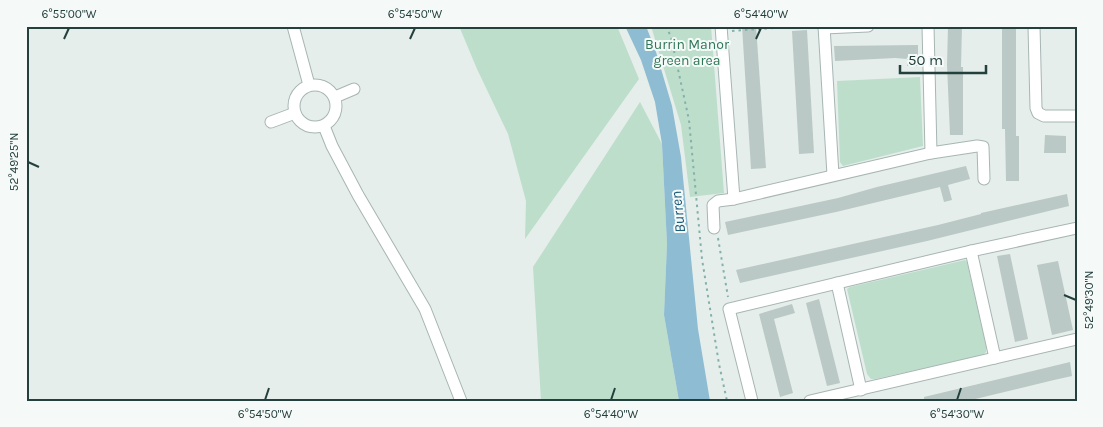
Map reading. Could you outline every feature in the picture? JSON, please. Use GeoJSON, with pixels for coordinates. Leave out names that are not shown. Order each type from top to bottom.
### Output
{"type":"FeatureCollection","features":[{"type":"Feature","properties":{"kind":"street"},"geometry":{"type":"LineString","coordinates":[[293,26],[309,85]]}},
{"type":"Feature","properties":{"kind":"street"},"geometry":{"type":"LineString","coordinates":[[833,176],[824,27],[868,26]]}},
{"type":"Feature","properties":{"kind":"street"},"geometry":{"type":"LineString","coordinates":[[928,26],[930,153]]}},
{"type":"Feature","properties":{"kind":"street"},"geometry":{"type":"LineString","coordinates":[[1034,26],[1036,108],[1038,113],[1044,116],[1077,116]]}},
{"type":"Feature","properties":{"kind":"street"},"geometry":{"type":"LineString","coordinates":[[721,29],[734,199]]}},
{"type":"Feature","properties":{"kind":"street"},"geometry":{"type":"LineString","coordinates":[[309,85],[322,85],[332,92],[335,98],[336,111],[334,117],[324,126],[310,127],[304,124],[295,114],[294,100],[298,93],[309,85]]}},
{"type":"Feature","properties":{"kind":"street"},"geometry":{"type":"LineString","coordinates":[[335,98],[354,89]]}},
{"type":"Feature","properties":{"kind":"street"},"geometry":{"type":"LineString","coordinates":[[271,122],[295,114]]}},
{"type":"Feature","properties":{"kind":"street"},"geometry":{"type":"LineString","coordinates":[[324,126],[332,146],[358,195],[425,309],[461,401]]}},
{"type":"Feature","properties":{"kind":"street"},"geometry":{"type":"LineString","coordinates":[[714,228],[713,205],[718,201],[734,199],[930,153],[977,146],[983,147],[984,179]]}},
{"type":"Feature","properties":{"kind":"street"},"geometry":{"type":"LineString","coordinates":[[752,401],[729,310],[971,251],[1077,228]]}},
{"type":"Feature","properties":{"kind":"street"},"geometry":{"type":"LineString","coordinates":[[971,251],[995,358]]}},
{"type":"Feature","properties":{"kind":"street"},"geometry":{"type":"LineString","coordinates":[[837,283],[861,390]]}},
{"type":"Feature","properties":{"kind":"street"},"geometry":{"type":"LineString","coordinates":[[810,401],[1077,339]]}},
{"type":"Feature","properties":{"kind":"path"},"geometry":{"type":"LineString","coordinates":[[666,26],[671,37],[689,120],[702,259],[727,401]]}},
{"type":"Feature","properties":{"kind":"path"},"geometry":{"type":"LineString","coordinates":[[721,29],[824,27]]}},
{"type":"Feature","properties":{"kind":"path"},"geometry":{"type":"LineString","coordinates":[[714,228],[718,237],[729,310]]}},
{"type":"Feature","properties":{"kind":"green space"},"geometry":{"type":"Polygon","coordinates":[[[459,26],[617,26],[639,79],[525,239],[526,201],[508,134],[459,26]]]}},
{"type":"Feature","properties":{"kind":"green space","name":"Burrin Manor green area"},"geometry":{"type":"Polygon","coordinates":[[[651,26],[711,26],[724,193],[690,197],[681,125],[651,26]]]}},
{"type":"Feature","properties":{"kind":"green space"},"geometry":{"type":"Polygon","coordinates":[[[920,77],[923,146],[843,166],[840,162],[837,81],[920,77]]]}},
{"type":"Feature","properties":{"kind":"green space"},"geometry":{"type":"Polygon","coordinates":[[[640,102],[662,144],[667,244],[664,315],[679,401],[541,401],[533,267],[640,102]]]}},
{"type":"Feature","properties":{"kind":"green space"},"geometry":{"type":"Polygon","coordinates":[[[965,260],[967,262],[986,352],[983,355],[871,379],[867,374],[847,289],[965,260]]]}},
{"type":"Feature","properties":{"kind":"water","name":"Burren"},"geometry":{"type":"Polygon","coordinates":[[[625,26],[646,26],[672,106],[681,157],[698,329],[710,401],[679,401],[664,315],[667,244],[662,144],[655,102],[641,60],[625,26]]]}},
{"type":"Feature","properties":{"kind":"building"},"geometry":{"type":"Polygon","coordinates":[[[742,26],[756,26],[766,168],[751,169],[742,26]]]}},
{"type":"Feature","properties":{"kind":"building"},"geometry":{"type":"Polygon","coordinates":[[[948,26],[962,26],[963,135],[950,135],[947,65],[948,26]]]}},
{"type":"Feature","properties":{"kind":"building"},"geometry":{"type":"Polygon","coordinates":[[[1002,26],[1016,26],[1016,136],[1019,136],[1019,181],[1006,181],[1005,129],[1002,129],[1002,26]]]}},
{"type":"Feature","properties":{"kind":"building"},"geometry":{"type":"Polygon","coordinates":[[[807,30],[814,153],[799,154],[792,31],[807,30]]]}},
{"type":"Feature","properties":{"kind":"building"},"geometry":{"type":"Polygon","coordinates":[[[918,45],[918,66],[907,66],[907,59],[895,58],[835,61],[834,46],[918,45]]]}},
{"type":"Feature","properties":{"kind":"building"},"geometry":{"type":"Polygon","coordinates":[[[1045,135],[1066,136],[1066,153],[1044,153],[1045,135]]]}},
{"type":"Feature","properties":{"kind":"building"},"geometry":{"type":"Polygon","coordinates":[[[966,166],[970,179],[948,185],[952,200],[944,202],[940,187],[728,235],[725,222],[838,198],[966,166]]]}},
{"type":"Feature","properties":{"kind":"building"},"geometry":{"type":"Polygon","coordinates":[[[1067,194],[1069,206],[927,241],[740,283],[736,270],[938,225],[981,213],[1067,194]]]}},
{"type":"Feature","properties":{"kind":"building"},"geometry":{"type":"Polygon","coordinates":[[[1010,254],[1028,339],[1015,342],[997,256],[1010,254]]]}},
{"type":"Feature","properties":{"kind":"building"},"geometry":{"type":"Polygon","coordinates":[[[1058,261],[1073,330],[1052,335],[1037,265],[1058,261]]]}},
{"type":"Feature","properties":{"kind":"building"},"geometry":{"type":"Polygon","coordinates":[[[819,299],[840,383],[827,386],[806,303],[819,299]]]}},
{"type":"Feature","properties":{"kind":"building"},"geometry":{"type":"Polygon","coordinates":[[[792,304],[795,313],[774,319],[793,393],[780,397],[759,314],[792,304]]]}},
{"type":"Feature","properties":{"kind":"building"},"geometry":{"type":"Polygon","coordinates":[[[1070,362],[1072,376],[967,401],[924,401],[924,397],[1070,362]]]}}]}
